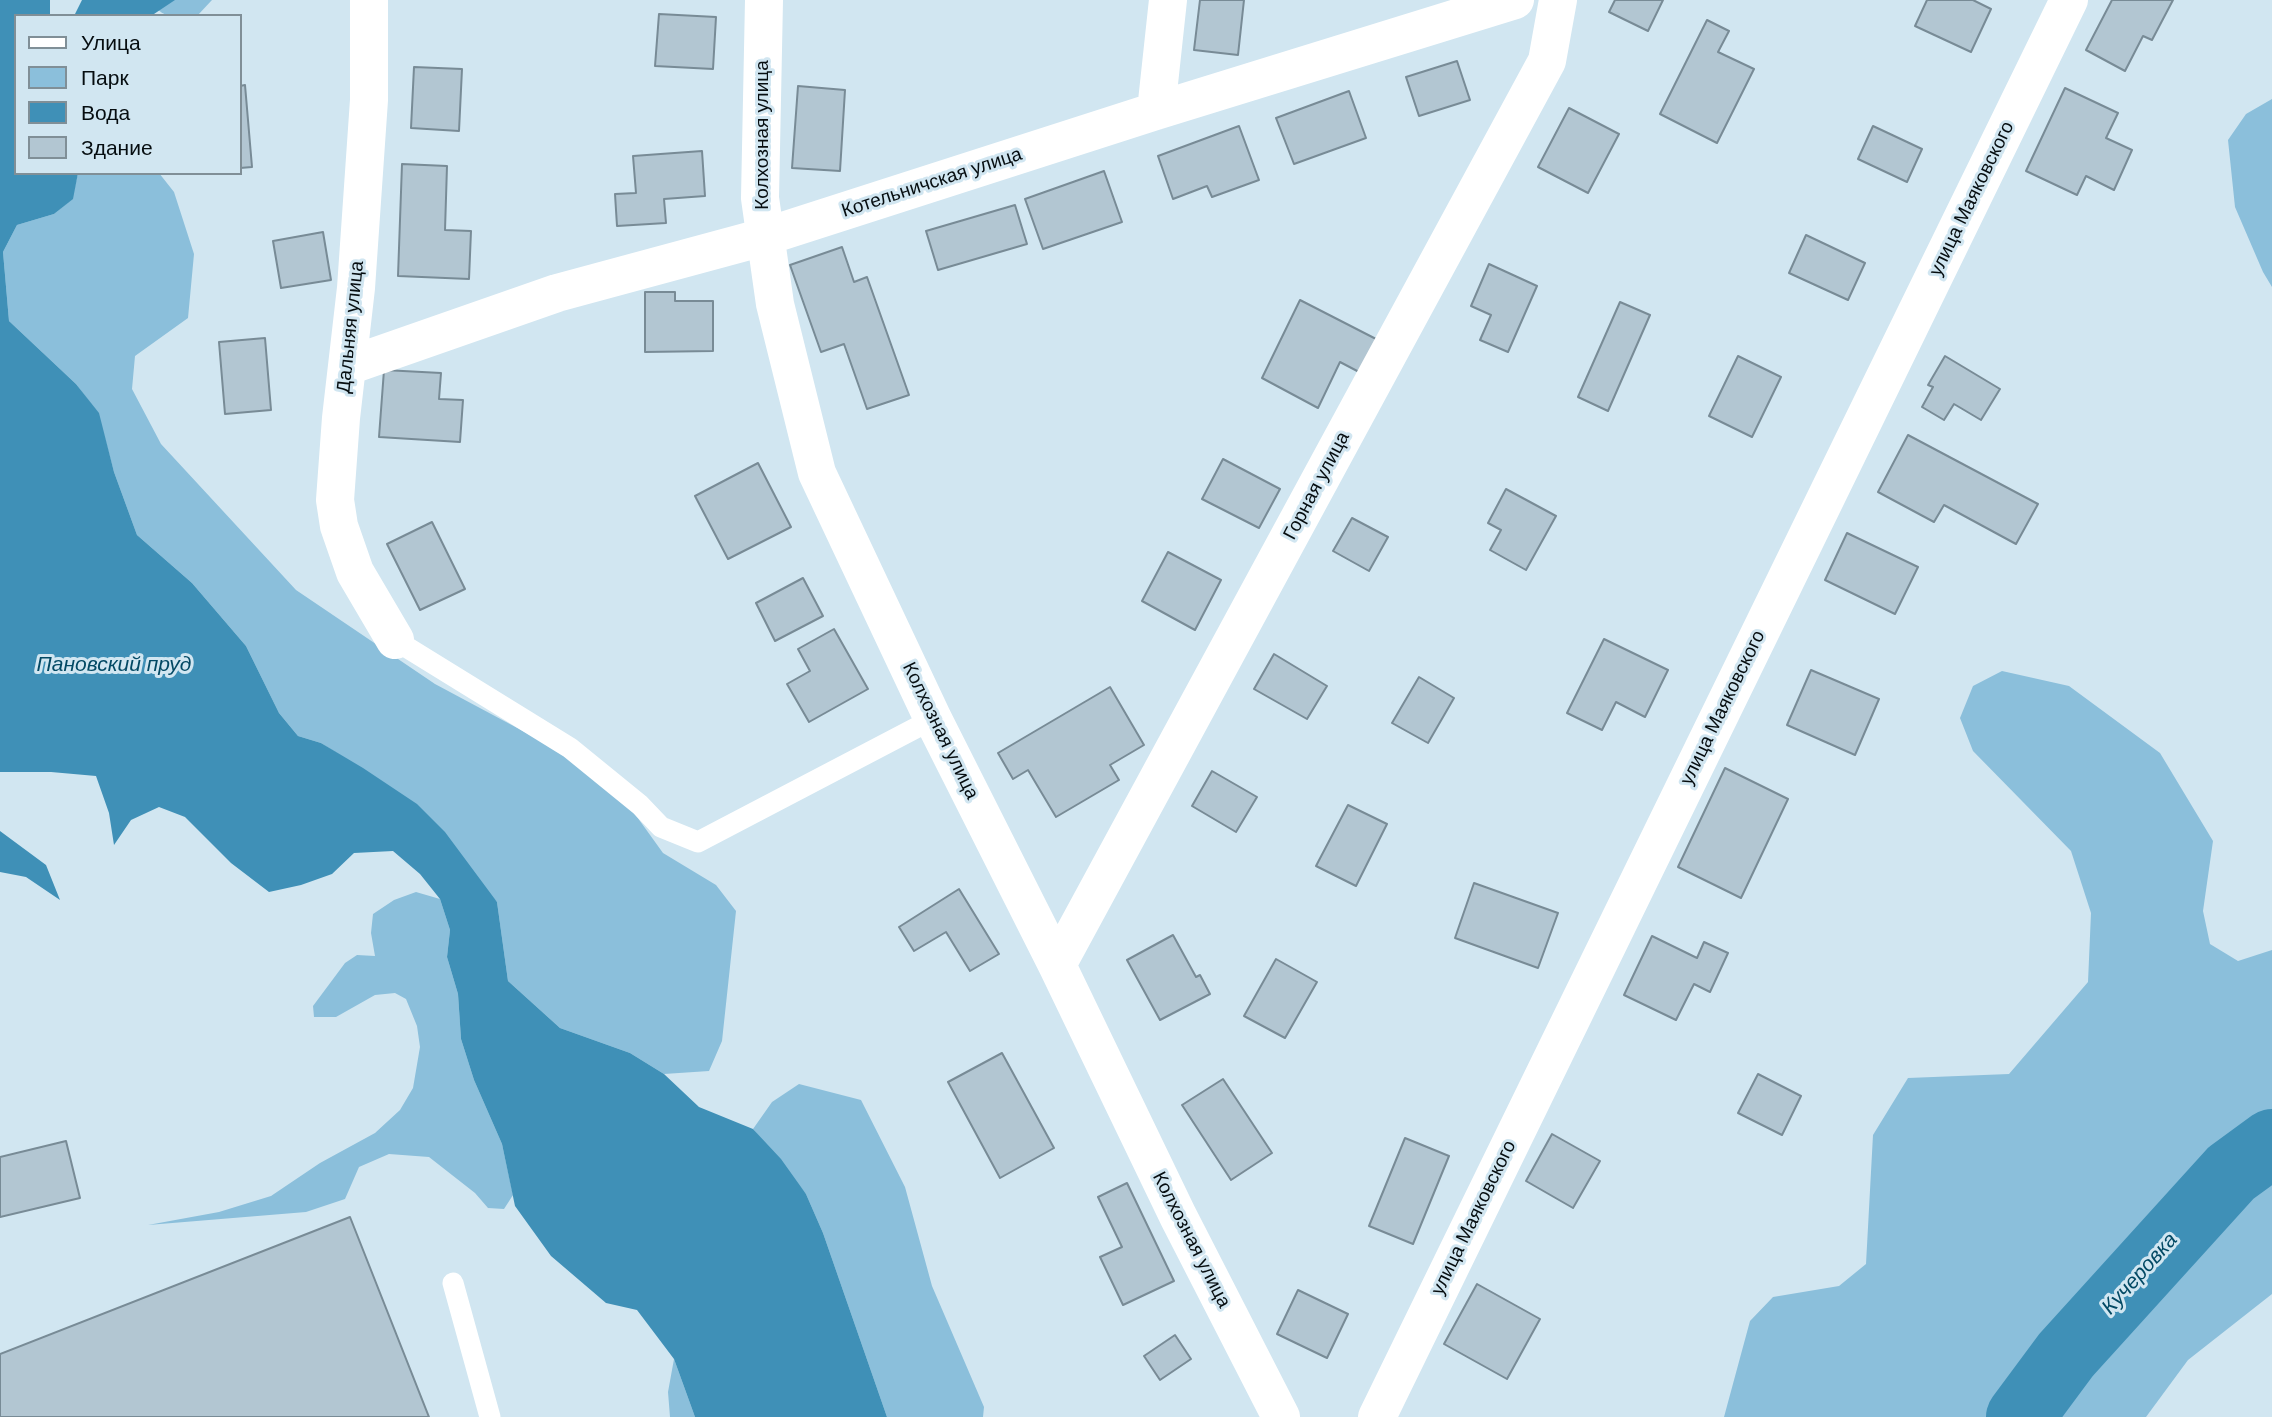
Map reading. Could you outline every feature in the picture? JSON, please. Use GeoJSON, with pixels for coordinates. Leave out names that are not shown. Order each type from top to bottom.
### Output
{"type":"FeatureCollection","features":[{"type":"Feature","properties":{"kind":"street","name":"Дальняя улица"},"geometry":{"type":"LineString","coordinates":[[369,0],[369,100],[356,288],[335,500],[355,572],[396,640]]}},
{"type":"Feature","properties":{"kind":"street","name":"Колхозная улица"},"geometry":{"type":"LineString","coordinates":[[764,0],[760,198],[764,237],[775,304],[817,473],[933,719],[1057,965],[1178,1216],[1281,1417]]}},
{"type":"Feature","properties":{"kind":"street"},"geometry":{"type":"LineString","coordinates":[[1156,111],[1168,0]]}},
{"type":"Feature","properties":{"kind":"street","name":"Котельничская улица"},"geometry":{"type":"LineString","coordinates":[[348,366],[557,293],[764,237],[1156,111],[1515,0]]}},
{"type":"Feature","properties":{"kind":"street","name":"Горная улица"},"geometry":{"type":"LineString","coordinates":[[1057,965],[1547,61],[1559,0]]}},
{"type":"Feature","properties":{"kind":"street","name":"улица Маяковского"},"geometry":{"type":"LineString","coordinates":[[1377,1417],[2069,0]]}},
{"type":"Feature","properties":{"kind":"lane"},"geometry":{"type":"LineString","coordinates":[[396,640],[570,748],[640,805],[661,827],[698,842],[933,719]]}},
{"type":"Feature","properties":{"kind":"lane"},"geometry":{"type":"LineString","coordinates":[[453,1283],[490,1417]]}},
{"type":"Feature","properties":{"kind":"green space"},"geometry":{"type":"Polygon","coordinates":[[[151,0],[212,0],[199,14],[165,14],[151,0]]]}},
{"type":"Feature","properties":{"kind":"green space"},"geometry":{"type":"Polygon","coordinates":[[[2272,99],[2272,287],[2235,207],[2228,140],[2246,114],[2272,99]]]}},
{"type":"Feature","properties":{"kind":"green space"},"geometry":{"type":"Polygon","coordinates":[[[78,175],[161,175],[174,192],[194,254],[188,318],[135,356],[132,389],[161,444],[296,590],[435,684],[579,761],[627,803],[663,853],[716,885],[736,911],[722,1041],[709,1071],[664,1074],[630,1053],[560,1028],[508,981],[497,902],[384,783],[321,743],[298,736],[279,713],[246,646],[192,583],[137,535],[114,472],[98,413],[76,384],[9,321],[3,252],[17,225],[54,214],[72,199],[78,175]]]}},
{"type":"Feature","properties":{"kind":"green space"},"geometry":{"type":"Polygon","coordinates":[[[2002,671],[2069,686],[2160,753],[2213,841],[2203,911],[2210,944],[2238,961],[2272,950],[2272,1294],[2188,1360],[2146,1417],[1724,1417],[1750,1321],[1773,1297],[1839,1286],[1866,1264],[1873,1135],[1908,1078],[2009,1074],[2088,982],[2091,913],[2071,851],[1973,751],[1960,718],[1973,686],[2002,671]]]}},
{"type":"Feature","properties":{"kind":"green space"},"geometry":{"type":"Polygon","coordinates":[[[416,892],[440,899],[450,930],[447,957],[458,994],[461,1039],[474,1080],[502,1144],[513,1195],[504,1209],[488,1208],[475,1193],[429,1157],[389,1154],[359,1167],[345,1199],[306,1212],[148,1225],[219,1212],[271,1196],[320,1163],[375,1133],[400,1110],[413,1088],[420,1047],[417,1026],[406,999],[395,993],[375,995],[336,1017],[314,1017],[313,1006],[345,963],[357,955],[375,956],[371,933],[373,914],[394,900],[416,892]]]}},
{"type":"Feature","properties":{"kind":"green space"},"geometry":{"type":"Polygon","coordinates":[[[799,1084],[861,1100],[905,1187],[932,1286],[984,1407],[983,1417],[887,1417],[823,1233],[806,1194],[753,1129],[772,1102],[799,1084]]]}},
{"type":"Feature","properties":{"kind":"green space"},"geometry":{"type":"Polygon","coordinates":[[[674,1359],[695,1417],[670,1417],[668,1392],[674,1359]]]}},
{"type":"Feature","properties":{"kind":"water","name":"Пановский пруд"},"geometry":{"type":"Polygon","coordinates":[[[0,0],[50,0],[50,14],[14,14],[14,175],[78,175],[73,199],[54,214],[17,225],[3,252],[9,321],[76,384],[99,413],[114,472],[137,535],[192,583],[246,646],[279,713],[298,736],[321,743],[363,768],[417,804],[445,832],[497,902],[508,981],[560,1028],[630,1053],[664,1074],[699,1107],[753,1129],[781,1159],[806,1194],[823,1233],[887,1417],[695,1417],[674,1359],[637,1310],[606,1303],[551,1256],[515,1206],[502,1144],[474,1080],[461,1039],[458,994],[447,957],[450,930],[440,899],[420,874],[393,851],[354,853],[332,874],[269,892],[231,863],[185,817],[159,807],[131,820],[114,845],[109,813],[96,776],[51,772],[0,772],[0,0]]]}},
{"type":"Feature","properties":{"kind":"water"},"geometry":{"type":"Polygon","coordinates":[[[82,0],[175,0],[154,14],[75,14],[82,0]]]}},
{"type":"Feature","properties":{"kind":"water"},"geometry":{"type":"Polygon","coordinates":[[[0,831],[46,865],[60,900],[26,877],[0,872],[0,831]]]}},
{"type":"Feature","properties":{"kind":"building"},"geometry":{"type":"Polygon","coordinates":[[[1200,0],[1244,0],[1238,55],[1194,50],[1200,0]]]}},
{"type":"Feature","properties":{"kind":"building"},"geometry":{"type":"Polygon","coordinates":[[[1615,0],[1663,0],[1648,31],[1609,12],[1615,0]]]}},
{"type":"Feature","properties":{"kind":"building"},"geometry":{"type":"Polygon","coordinates":[[[1927,0],[1973,0],[1991,9],[1971,52],[1915,26],[1927,0]]]}},
{"type":"Feature","properties":{"kind":"building"},"geometry":{"type":"Polygon","coordinates":[[[2112,0],[2173,0],[2152,40],[2143,36],[2125,71],[2086,50],[2112,0]]]}},
{"type":"Feature","properties":{"kind":"building"},"geometry":{"type":"Polygon","coordinates":[[[659,14],[716,17],[713,69],[655,66],[659,14]]]}},
{"type":"Feature","properties":{"kind":"building"},"geometry":{"type":"Polygon","coordinates":[[[1707,20],[1729,31],[1718,52],[1754,69],[1717,143],[1660,114],[1707,20]]]}},
{"type":"Feature","properties":{"kind":"building"},"geometry":{"type":"Polygon","coordinates":[[[1457,61],[1470,100],[1419,116],[1406,77],[1457,61]]]}},
{"type":"Feature","properties":{"kind":"building"},"geometry":{"type":"Polygon","coordinates":[[[414,67],[462,69],[459,131],[411,128],[414,67]]]}},
{"type":"Feature","properties":{"kind":"building"},"geometry":{"type":"Polygon","coordinates":[[[245,85],[252,167],[242,168],[242,86],[245,85]]]}},
{"type":"Feature","properties":{"kind":"building"},"geometry":{"type":"Polygon","coordinates":[[[798,86],[845,90],[840,171],[792,168],[798,86]]]}},
{"type":"Feature","properties":{"kind":"building"},"geometry":{"type":"Polygon","coordinates":[[[2065,88],[2118,113],[2106,138],[2132,150],[2114,190],[2086,176],[2077,195],[2026,171],[2065,88]]]}},
{"type":"Feature","properties":{"kind":"building"},"geometry":{"type":"Polygon","coordinates":[[[1349,91],[1366,138],[1294,164],[1276,118],[1349,91]]]}},
{"type":"Feature","properties":{"kind":"building"},"geometry":{"type":"Polygon","coordinates":[[[1569,108],[1619,134],[1588,193],[1538,167],[1569,108]]]}},
{"type":"Feature","properties":{"kind":"building"},"geometry":{"type":"Polygon","coordinates":[[[1239,126],[1259,180],[1212,197],[1207,186],[1173,199],[1158,156],[1239,126]]]}},
{"type":"Feature","properties":{"kind":"building"},"geometry":{"type":"Polygon","coordinates":[[[1873,126],[1922,149],[1907,182],[1858,159],[1873,126]]]}},
{"type":"Feature","properties":{"kind":"building"},"geometry":{"type":"Polygon","coordinates":[[[702,151],[705,196],[664,199],[666,223],[617,226],[615,194],[636,193],[633,156],[702,151]]]}},
{"type":"Feature","properties":{"kind":"building"},"geometry":{"type":"Polygon","coordinates":[[[402,164],[447,166],[445,230],[471,231],[469,279],[398,276],[402,164]]]}},
{"type":"Feature","properties":{"kind":"building"},"geometry":{"type":"Polygon","coordinates":[[[1104,171],[1122,222],[1043,249],[1025,199],[1104,171]]]}},
{"type":"Feature","properties":{"kind":"building"},"geometry":{"type":"Polygon","coordinates":[[[1015,205],[1027,244],[938,270],[926,231],[1015,205]]]}},
{"type":"Feature","properties":{"kind":"building"},"geometry":{"type":"Polygon","coordinates":[[[323,232],[331,280],[281,288],[273,241],[323,232]]]}},
{"type":"Feature","properties":{"kind":"building"},"geometry":{"type":"Polygon","coordinates":[[[1806,235],[1865,263],[1848,300],[1789,273],[1806,235]]]}},
{"type":"Feature","properties":{"kind":"building"},"geometry":{"type":"Polygon","coordinates":[[[842,247],[854,282],[867,277],[909,395],[867,409],[844,344],[821,352],[790,265],[842,247]]]}},
{"type":"Feature","properties":{"kind":"building"},"geometry":{"type":"Polygon","coordinates":[[[1489,264],[1537,286],[1508,352],[1480,340],[1491,315],[1471,306],[1489,264]]]}},
{"type":"Feature","properties":{"kind":"building"},"geometry":{"type":"Polygon","coordinates":[[[645,292],[675,292],[675,301],[713,301],[713,351],[645,352],[645,292]]]}},
{"type":"Feature","properties":{"kind":"building"},"geometry":{"type":"Polygon","coordinates":[[[1300,300],[1378,340],[1361,373],[1340,362],[1318,408],[1262,378],[1300,300]]]}},
{"type":"Feature","properties":{"kind":"building"},"geometry":{"type":"Polygon","coordinates":[[[1620,302],[1650,315],[1608,411],[1578,397],[1620,302]]]}},
{"type":"Feature","properties":{"kind":"building"},"geometry":{"type":"Polygon","coordinates":[[[265,338],[271,410],[225,414],[219,342],[265,338]]]}},
{"type":"Feature","properties":{"kind":"building"},"geometry":{"type":"Polygon","coordinates":[[[1738,356],[1781,377],[1752,437],[1709,416],[1738,356]]]}},
{"type":"Feature","properties":{"kind":"building"},"geometry":{"type":"Polygon","coordinates":[[[1945,356],[2000,389],[1981,420],[1954,404],[1944,420],[1922,407],[1933,387],[1928,385],[1945,356]]]}},
{"type":"Feature","properties":{"kind":"building"},"geometry":{"type":"Polygon","coordinates":[[[384,370],[441,373],[439,399],[463,400],[460,442],[379,437],[384,370]]]}},
{"type":"Feature","properties":{"kind":"building"},"geometry":{"type":"Polygon","coordinates":[[[1908,435],[2038,504],[2016,544],[1944,505],[1934,522],[1878,492],[1908,435]]]}},
{"type":"Feature","properties":{"kind":"building"},"geometry":{"type":"Polygon","coordinates":[[[1223,459],[1280,489],[1259,528],[1202,499],[1223,459]]]}},
{"type":"Feature","properties":{"kind":"building"},"geometry":{"type":"Polygon","coordinates":[[[758,463],[791,527],[728,559],[695,496],[758,463]]]}},
{"type":"Feature","properties":{"kind":"building"},"geometry":{"type":"Polygon","coordinates":[[[1506,489],[1556,516],[1526,570],[1490,550],[1501,530],[1488,523],[1506,489]]]}},
{"type":"Feature","properties":{"kind":"building"},"geometry":{"type":"Polygon","coordinates":[[[1352,518],[1388,537],[1369,571],[1333,551],[1352,518]]]}},
{"type":"Feature","properties":{"kind":"building"},"geometry":{"type":"Polygon","coordinates":[[[432,522],[465,589],[420,610],[387,544],[432,522]]]}},
{"type":"Feature","properties":{"kind":"building"},"geometry":{"type":"Polygon","coordinates":[[[1847,533],[1918,567],[1895,614],[1825,580],[1847,533]]]}},
{"type":"Feature","properties":{"kind":"building"},"geometry":{"type":"Polygon","coordinates":[[[1168,552],[1221,580],[1195,630],[1142,601],[1168,552]]]}},
{"type":"Feature","properties":{"kind":"building"},"geometry":{"type":"Polygon","coordinates":[[[803,578],[823,616],[775,641],[756,603],[803,578]]]}},
{"type":"Feature","properties":{"kind":"building"},"geometry":{"type":"Polygon","coordinates":[[[834,629],[868,689],[809,722],[787,684],[810,671],[798,649],[834,629]]]}},
{"type":"Feature","properties":{"kind":"building"},"geometry":{"type":"Polygon","coordinates":[[[1604,639],[1668,670],[1645,717],[1616,702],[1602,730],[1567,713],[1604,639]]]}},
{"type":"Feature","properties":{"kind":"building"},"geometry":{"type":"Polygon","coordinates":[[[1274,654],[1327,686],[1307,719],[1254,689],[1274,654]]]}},
{"type":"Feature","properties":{"kind":"building"},"geometry":{"type":"Polygon","coordinates":[[[1811,670],[1879,699],[1855,755],[1787,725],[1811,670]]]}},
{"type":"Feature","properties":{"kind":"building"},"geometry":{"type":"Polygon","coordinates":[[[1419,677],[1454,698],[1428,743],[1392,723],[1419,677]]]}},
{"type":"Feature","properties":{"kind":"building"},"geometry":{"type":"Polygon","coordinates":[[[1110,687],[1144,745],[1110,765],[1119,780],[1056,817],[1028,770],[1013,779],[998,753],[1110,687]]]}},
{"type":"Feature","properties":{"kind":"building"},"geometry":{"type":"Polygon","coordinates":[[[1725,768],[1788,799],[1741,898],[1678,867],[1725,768]]]}},
{"type":"Feature","properties":{"kind":"building"},"geometry":{"type":"Polygon","coordinates":[[[1212,771],[1257,797],[1236,832],[1192,806],[1212,771]]]}},
{"type":"Feature","properties":{"kind":"building"},"geometry":{"type":"Polygon","coordinates":[[[1348,805],[1387,824],[1356,886],[1316,866],[1348,805]]]}},
{"type":"Feature","properties":{"kind":"building"},"geometry":{"type":"Polygon","coordinates":[[[1474,883],[1558,913],[1538,968],[1455,938],[1474,883]]]}},
{"type":"Feature","properties":{"kind":"building"},"geometry":{"type":"Polygon","coordinates":[[[959,889],[999,954],[970,971],[946,932],[914,951],[899,927],[959,889]]]}},
{"type":"Feature","properties":{"kind":"building"},"geometry":{"type":"Polygon","coordinates":[[[1173,935],[1196,977],[1200,975],[1210,994],[1160,1020],[1127,960],[1173,935]]]}},
{"type":"Feature","properties":{"kind":"building"},"geometry":{"type":"Polygon","coordinates":[[[1652,936],[1697,958],[1704,942],[1728,953],[1710,992],[1694,984],[1676,1020],[1624,995],[1652,936]]]}},
{"type":"Feature","properties":{"kind":"building"},"geometry":{"type":"Polygon","coordinates":[[[1276,959],[1317,982],[1285,1038],[1244,1016],[1276,959]]]}},
{"type":"Feature","properties":{"kind":"building"},"geometry":{"type":"Polygon","coordinates":[[[1002,1053],[1054,1148],[1000,1178],[948,1082],[1002,1053]]]}},
{"type":"Feature","properties":{"kind":"building"},"geometry":{"type":"Polygon","coordinates":[[[1758,1074],[1801,1096],[1782,1135],[1738,1113],[1758,1074]]]}},
{"type":"Feature","properties":{"kind":"building"},"geometry":{"type":"Polygon","coordinates":[[[1223,1079],[1272,1153],[1231,1180],[1182,1105],[1223,1079]]]}},
{"type":"Feature","properties":{"kind":"building"},"geometry":{"type":"Polygon","coordinates":[[[1552,1134],[1600,1161],[1573,1208],[1526,1181],[1552,1134]]]}},
{"type":"Feature","properties":{"kind":"building"},"geometry":{"type":"Polygon","coordinates":[[[1405,1138],[1449,1156],[1413,1244],[1369,1226],[1405,1138]]]}},
{"type":"Feature","properties":{"kind":"building"},"geometry":{"type":"Polygon","coordinates":[[[66,1141],[80,1198],[0,1217],[0,1157],[66,1141]]]}},
{"type":"Feature","properties":{"kind":"building"},"geometry":{"type":"Polygon","coordinates":[[[1127,1183],[1174,1281],[1123,1305],[1100,1257],[1122,1247],[1098,1197],[1127,1183]]]}},
{"type":"Feature","properties":{"kind":"building"},"geometry":{"type":"Polygon","coordinates":[[[350,1217],[429,1417],[0,1417],[0,1354],[350,1217]]]}},
{"type":"Feature","properties":{"kind":"building"},"geometry":{"type":"Polygon","coordinates":[[[1477,1284],[1540,1319],[1507,1379],[1444,1344],[1477,1284]]]}},
{"type":"Feature","properties":{"kind":"building"},"geometry":{"type":"Polygon","coordinates":[[[1298,1290],[1348,1314],[1327,1358],[1277,1334],[1298,1290]]]}},
{"type":"Feature","properties":{"kind":"building"},"geometry":{"type":"Polygon","coordinates":[[[1175,1335],[1191,1359],[1160,1380],[1144,1356],[1175,1335]]]}},
{"type":"Feature","properties":{"kind":"waterway","name":"Кучеровка"},"geometry":{"type":"LineString","coordinates":[[2020,1417],[2066,1355],[2231,1173],[2272,1143]]}}]}
